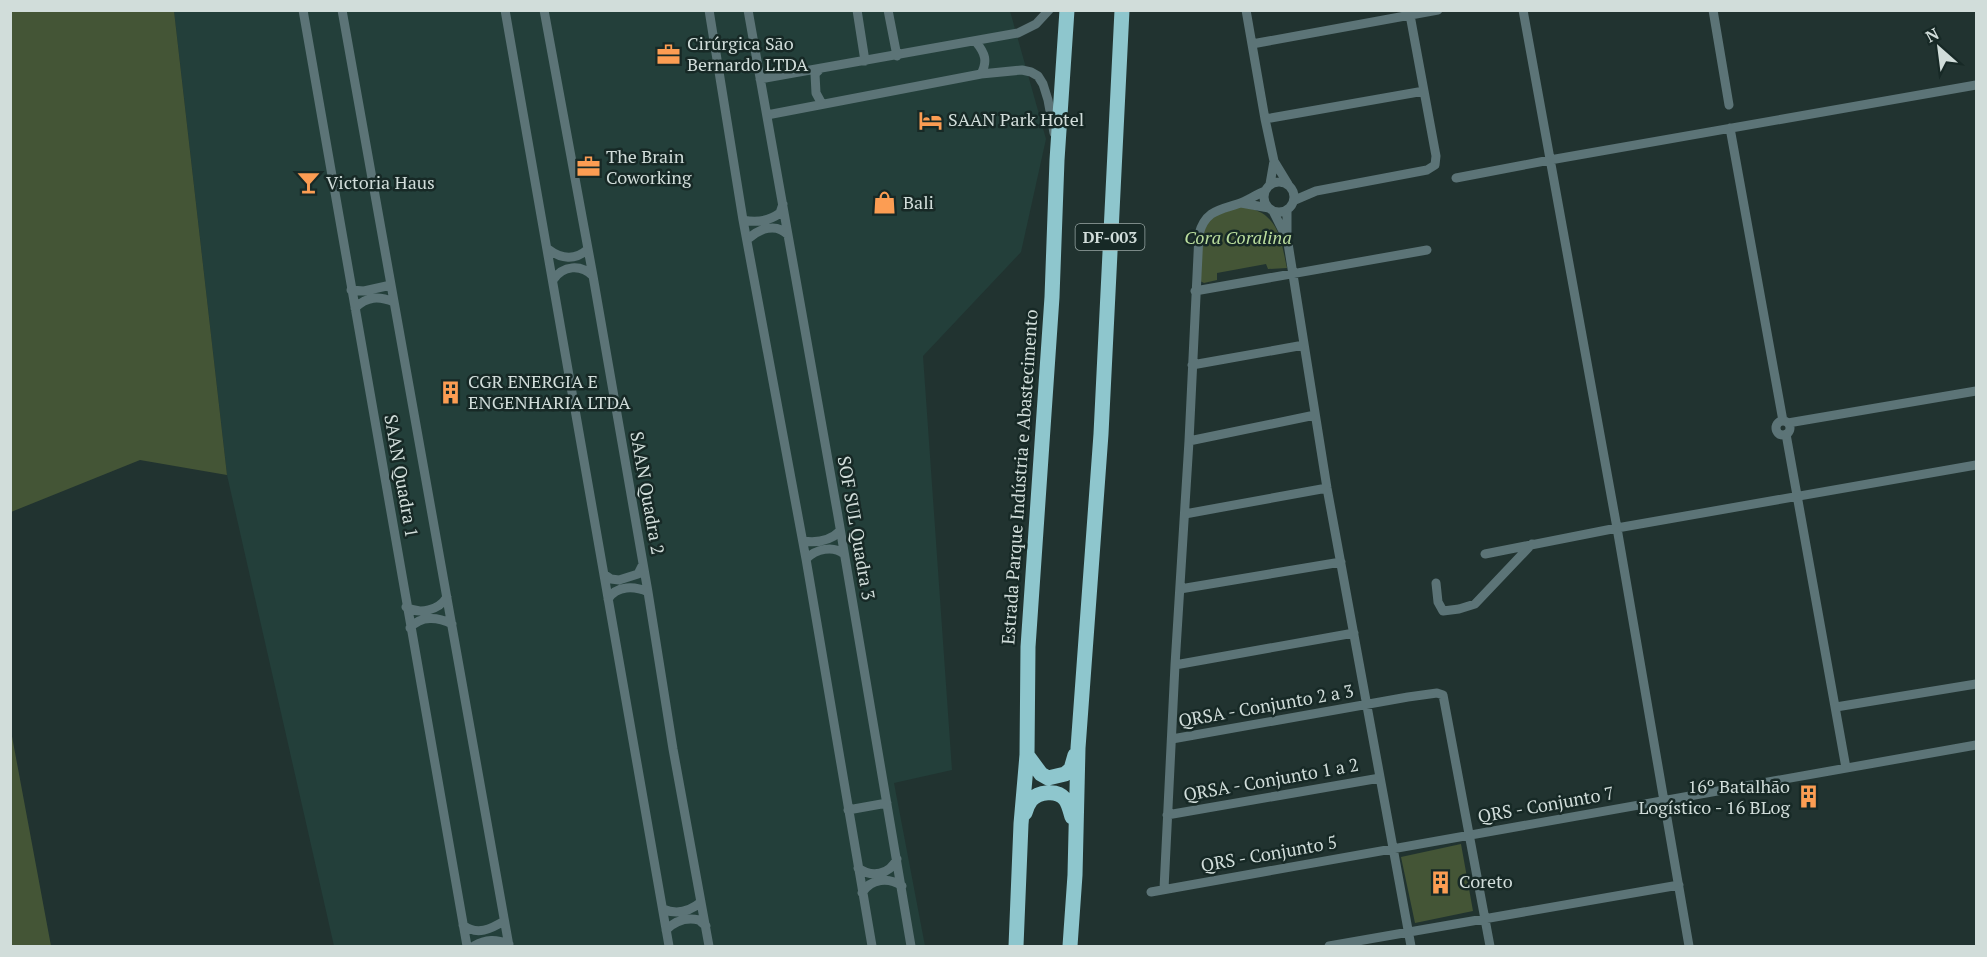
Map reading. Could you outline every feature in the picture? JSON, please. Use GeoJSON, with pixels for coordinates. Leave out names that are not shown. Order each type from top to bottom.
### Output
{"type":"FeatureCollection","features":[{"type":"Feature","properties":{"kind":"highway","name":"Estrada Parque Indústria e Abastecimento"},"geometry":{"type":"LineString","coordinates":[[1016,946],[1021,824],[1027,755],[1028,647],[1052,297],[1067,10]]}},
{"type":"Feature","properties":{"kind":"highway","name":"DF-003"},"geometry":{"type":"LineString","coordinates":[[1070,946],[1075,875],[1078,748],[1101,434],[1122,10]]}},
{"type":"Feature","properties":{"kind":"highway"},"geometry":{"type":"LineString","coordinates":[[1027,755],[1041,774],[1048,778],[1056,777],[1071,769],[1078,748]]}},
{"type":"Feature","properties":{"kind":"highway"},"geometry":{"type":"LineString","coordinates":[[1021,824],[1032,799],[1052,792],[1065,799],[1075,826]]}},
{"type":"Feature","properties":{"kind":"street","name":"SAAN Quadra 1"},"geometry":{"type":"LineString","coordinates":[[303,10],[466,946]]}},
{"type":"Feature","properties":{"kind":"street"},"geometry":{"type":"LineString","coordinates":[[342,10],[509,945]]}},
{"type":"Feature","properties":{"kind":"street"},"geometry":{"type":"LineString","coordinates":[[505,10],[669,946]]}},
{"type":"Feature","properties":{"kind":"street","name":"SAAN Quadra 2"},"geometry":{"type":"LineString","coordinates":[[544,10],[710,946]]}},
{"type":"Feature","properties":{"kind":"street"},"geometry":{"type":"LineString","coordinates":[[709,10],[872,946]]}},
{"type":"Feature","properties":{"kind":"street","name":"SOF SUL Quadra 3"},"geometry":{"type":"LineString","coordinates":[[748,10],[911,946]]}},
{"type":"Feature","properties":{"kind":"street"},"geometry":{"type":"LineString","coordinates":[[857,10],[865,61]]}},
{"type":"Feature","properties":{"kind":"street"},"geometry":{"type":"LineString","coordinates":[[888,10],[897,56]]}},
{"type":"Feature","properties":{"kind":"street"},"geometry":{"type":"LineString","coordinates":[[760,79],[1018,33],[1036,24],[1049,10]]}},
{"type":"Feature","properties":{"kind":"street"},"geometry":{"type":"LineString","coordinates":[[1246,10],[1274,161],[1295,193],[1294,201]]}},
{"type":"Feature","properties":{"kind":"street"},"geometry":{"type":"LineString","coordinates":[[1252,44],[1438,10]]}},
{"type":"Feature","properties":{"kind":"street"},"geometry":{"type":"LineString","coordinates":[[1523,10],[1617,528],[1689,946]]}},
{"type":"Feature","properties":{"kind":"street"},"geometry":{"type":"LineString","coordinates":[[1713,10],[1729,105]]}},
{"type":"Feature","properties":{"kind":"street"},"geometry":{"type":"LineString","coordinates":[[1241,202],[1280,212],[1287,210],[1294,201],[1316,191],[1432,168],[1435,165],[1436,156],[1410,15]]}},
{"type":"Feature","properties":{"kind":"street"},"geometry":{"type":"LineString","coordinates":[[976,42],[986,62],[981,75]]}},
{"type":"Feature","properties":{"kind":"street"},"geometry":{"type":"LineString","coordinates":[[819,70],[815,74],[815,89],[822,104]]}},
{"type":"Feature","properties":{"kind":"street"},"geometry":{"type":"LineString","coordinates":[[767,116],[981,75],[1022,70],[1038,76],[1048,100],[1058,160]]}},
{"type":"Feature","properties":{"kind":"street"},"geometry":{"type":"LineString","coordinates":[[1456,178],[1977,85]]}},
{"type":"Feature","properties":{"kind":"street"},"geometry":{"type":"LineString","coordinates":[[1265,119],[1424,91]]}},
{"type":"Feature","properties":{"kind":"street"},"geometry":{"type":"LineString","coordinates":[[1730,128],[1786,422],[1790,427],[1786,434],[1846,768]]}},
{"type":"Feature","properties":{"kind":"street"},"geometry":{"type":"LineString","coordinates":[[1274,161],[1264,200],[1287,237]]}},
{"type":"Feature","properties":{"kind":"street"},"geometry":{"type":"LineString","coordinates":[[1164,889],[1174,665],[1185,514],[1198,241],[1201,226],[1209,215],[1217,210],[1241,202],[1279,181],[1316,191]]}},
{"type":"Feature","properties":{"kind":"street"},"geometry":{"type":"LineString","coordinates":[[744,220],[752,222],[768,220],[780,213],[783,204]]}},
{"type":"Feature","properties":{"kind":"street"},"geometry":{"type":"LineString","coordinates":[[1287,210],[1287,237],[1315,415],[1411,946]]}},
{"type":"Feature","properties":{"kind":"street"},"geometry":{"type":"LineString","coordinates":[[748,239],[754,233],[768,228],[783,230],[788,235]]}},
{"type":"Feature","properties":{"kind":"street"},"geometry":{"type":"LineString","coordinates":[[548,249],[560,257],[571,258],[581,255],[588,249]]}},
{"type":"Feature","properties":{"kind":"street"},"geometry":{"type":"LineString","coordinates":[[1195,291],[1427,250]]}},
{"type":"Feature","properties":{"kind":"street"},"geometry":{"type":"LineString","coordinates":[[553,280],[562,271],[577,267],[588,271],[593,276]]}},
{"type":"Feature","properties":{"kind":"street"},"geometry":{"type":"LineString","coordinates":[[351,290],[364,291],[391,285]]}},
{"type":"Feature","properties":{"kind":"street"},"geometry":{"type":"LineString","coordinates":[[355,308],[364,300],[373,298],[394,302]]}},
{"type":"Feature","properties":{"kind":"street"},"geometry":{"type":"LineString","coordinates":[[1192,365],[1304,345]]}},
{"type":"Feature","properties":{"kind":"street"},"geometry":{"type":"LineString","coordinates":[[1786,422],[1977,391]]}},
{"type":"Feature","properties":{"kind":"street"},"geometry":{"type":"LineString","coordinates":[[1189,441],[1315,415]]}},
{"type":"Feature","properties":{"kind":"street"},"geometry":{"type":"LineString","coordinates":[[1485,555],[1617,528],[1977,465]]}},
{"type":"Feature","properties":{"kind":"street"},"geometry":{"type":"LineString","coordinates":[[1185,514],[1328,488]]}},
{"type":"Feature","properties":{"kind":"street"},"geometry":{"type":"LineString","coordinates":[[803,541],[828,539],[840,531]]}},
{"type":"Feature","properties":{"kind":"street"},"geometry":{"type":"LineString","coordinates":[[1436,583],[1438,602],[1443,610],[1469,606],[1480,599],[1532,544]]}},
{"type":"Feature","properties":{"kind":"street"},"geometry":{"type":"LineString","coordinates":[[806,559],[812,554],[827,549],[834,549],[844,554]]}},
{"type":"Feature","properties":{"kind":"street"},"geometry":{"type":"LineString","coordinates":[[1180,589],[1341,562]]}},
{"type":"Feature","properties":{"kind":"street"},"geometry":{"type":"LineString","coordinates":[[605,575],[611,579],[627,578],[638,574],[642,564]]}},
{"type":"Feature","properties":{"kind":"street"},"geometry":{"type":"LineString","coordinates":[[608,599],[612,594],[627,588],[637,587],[648,592]]}},
{"type":"Feature","properties":{"kind":"street"},"geometry":{"type":"LineString","coordinates":[[406,607],[419,611],[430,609],[443,603],[447,597]]}},
{"type":"Feature","properties":{"kind":"street"},"geometry":{"type":"LineString","coordinates":[[410,628],[415,622],[434,618],[452,624]]}},
{"type":"Feature","properties":{"kind":"street"},"geometry":{"type":"LineString","coordinates":[[1174,665],[1354,633]]}},
{"type":"Feature","properties":{"kind":"street"},"geometry":{"type":"LineString","coordinates":[[1836,708],[1977,684]]}},
{"type":"Feature","properties":{"kind":"street","name":"QRSA - Conjunto 2 a 3"},"geometry":{"type":"LineString","coordinates":[[1172,739],[1437,693],[1445,698],[1470,835]]}},
{"type":"Feature","properties":{"kind":"street","name":"QRS - Conjunto 7"},"geometry":{"type":"LineString","coordinates":[[1393,849],[1977,745]]}},
{"type":"Feature","properties":{"kind":"street","name":"QRSA - Conjunto 1 a 2"},"geometry":{"type":"LineString","coordinates":[[1167,815],[1380,778]]}},
{"type":"Feature","properties":{"kind":"street"},"geometry":{"type":"LineString","coordinates":[[848,810],[887,803]]}},
{"type":"Feature","properties":{"kind":"street"},"geometry":{"type":"LineString","coordinates":[[1470,835],[1490,946]]}},
{"type":"Feature","properties":{"kind":"street","name":"QRS - Conjunto 5"},"geometry":{"type":"LineString","coordinates":[[1151,892],[1393,849]]}},
{"type":"Feature","properties":{"kind":"street"},"geometry":{"type":"LineString","coordinates":[[858,868],[866,873],[884,872],[891,870],[897,859]]}},
{"type":"Feature","properties":{"kind":"street"},"geometry":{"type":"LineString","coordinates":[[862,893],[866,886],[889,879],[902,886]]}},
{"type":"Feature","properties":{"kind":"street"},"geometry":{"type":"LineString","coordinates":[[1329,946],[1679,885]]}},
{"type":"Feature","properties":{"kind":"street"},"geometry":{"type":"LineString","coordinates":[[663,909],[670,912],[684,912],[701,902]]}},
{"type":"Feature","properties":{"kind":"street"},"geometry":{"type":"LineString","coordinates":[[666,930],[676,921],[683,920],[699,920],[706,926]]}},
{"type":"Feature","properties":{"kind":"street"},"geometry":{"type":"LineString","coordinates":[[463,925],[468,929],[479,931],[492,928],[504,921]]}},
{"type":"Feature","properties":{"kind":"street"},"geometry":{"type":"LineString","coordinates":[[474,946],[481,942],[494,940],[509,945]]}},
{"type":"Feature","properties":{"kind":"shaded area"},"geometry":{"type":"Polygon","coordinates":[[[174,11],[1010,11],[1046,139],[1021,252],[923,356],[952,770],[894,783],[925,946],[334,946],[227,475],[174,11]]]}},
{"type":"Feature","properties":{"kind":"green space"},"geometry":{"type":"Polygon","coordinates":[[[11,10],[174,11],[227,475],[140,460],[11,512],[11,10]]]}},
{"type":"Feature","properties":{"kind":"green space","name":"Cora Coralina"},"geometry":{"type":"Polygon","coordinates":[[[1244,206],[1261,213],[1271,221],[1281,240],[1287,268],[1268,269],[1266,264],[1217,273],[1217,280],[1204,283],[1200,281],[1200,244],[1209,219],[1223,211],[1244,206]]]}},
{"type":"Feature","properties":{"kind":"green space"},"geometry":{"type":"Polygon","coordinates":[[[11,731],[51,946],[11,946],[11,731]]]}},
{"type":"Feature","properties":{"kind":"green space"},"geometry":{"type":"Polygon","coordinates":[[[1461,844],[1473,911],[1415,923],[1401,857],[1461,844]]]}},
{"type":"Feature","properties":{"kind":"place","name":"Cirúrgica São Bernardo LTDA"},"geometry":{"type":"Point","coordinates":[669,54]}},
{"type":"Feature","properties":{"kind":"place","name":"SAAN Park Hotel"},"geometry":{"type":"Point","coordinates":[930,120]}},
{"type":"Feature","properties":{"kind":"place","name":"The Brain Coworking"},"geometry":{"type":"Point","coordinates":[588,167]}},
{"type":"Feature","properties":{"kind":"place","name":"Victoria Haus"},"geometry":{"type":"Point","coordinates":[308,183]}},
{"type":"Feature","properties":{"kind":"place","name":"Bali"},"geometry":{"type":"Point","coordinates":[885,203]}},
{"type":"Feature","properties":{"kind":"place","name":"CGR ENERGIA E ENGENHARIA LTDA"},"geometry":{"type":"Point","coordinates":[450,392]}},
{"type":"Feature","properties":{"kind":"place","name":"16º Batalhão Logístico - 16 BLog"},"geometry":{"type":"Point","coordinates":[1808,797]}},
{"type":"Feature","properties":{"kind":"place","name":"Coreto"},"geometry":{"type":"Point","coordinates":[1441,882]}}]}
